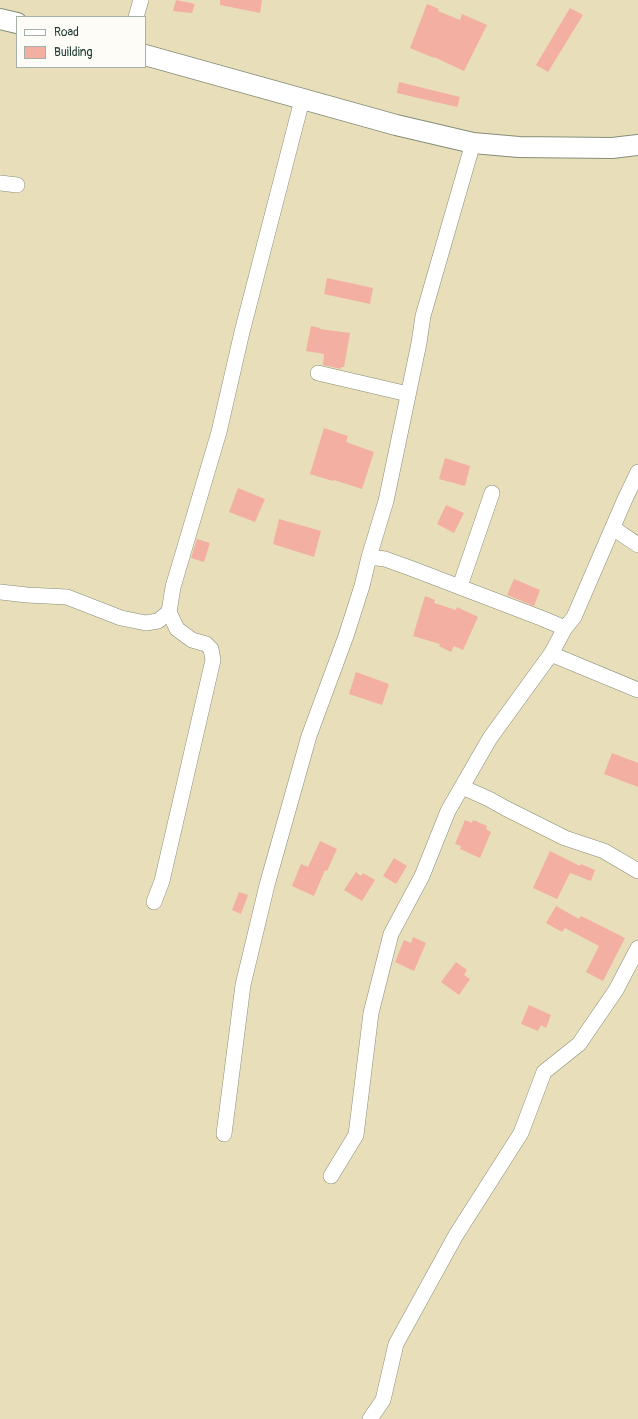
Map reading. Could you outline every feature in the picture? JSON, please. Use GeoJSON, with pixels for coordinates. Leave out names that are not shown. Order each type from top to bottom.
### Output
{"type":"FeatureCollection","features":[{"type":"Feature","properties":{"kind":"main road"},"geometry":{"type":"LineString","coordinates":[[0,19],[16,23]]}},
{"type":"Feature","properties":{"kind":"main road"},"geometry":{"type":"LineString","coordinates":[[146,55],[302,100],[396,125],[473,143],[519,147],[612,148],[638,145]]}},
{"type":"Feature","properties":{"kind":"street"},"geometry":{"type":"LineString","coordinates":[[136,16],[141,0]]}},
{"type":"Feature","properties":{"kind":"street"},"geometry":{"type":"LineString","coordinates":[[154,902],[162,881],[213,660],[211,649],[206,644],[192,640],[177,629],[169,612],[173,588],[219,432],[242,332],[302,100]]}},
{"type":"Feature","properties":{"kind":"street"},"geometry":{"type":"LineString","coordinates":[[224,1134],[243,985],[267,884],[309,736],[346,636],[362,586],[368,557],[386,501],[419,343],[423,316],[473,143]]}},
{"type":"Feature","properties":{"kind":"street"},"geometry":{"type":"LineString","coordinates":[[0,183],[17,185]]}},
{"type":"Feature","properties":{"kind":"street"},"geometry":{"type":"LineString","coordinates":[[318,373],[408,394]]}},
{"type":"Feature","properties":{"kind":"street"},"geometry":{"type":"LineString","coordinates":[[331,1176],[356,1135],[371,1013],[391,934],[422,876],[448,811],[490,738],[551,654],[565,628],[574,617],[638,472]]}},
{"type":"Feature","properties":{"kind":"street"},"geometry":{"type":"LineString","coordinates":[[460,586],[492,494]]}},
{"type":"Feature","properties":{"kind":"street"},"geometry":{"type":"LineString","coordinates":[[613,528],[638,545]]}},
{"type":"Feature","properties":{"kind":"street"},"geometry":{"type":"LineString","coordinates":[[368,557],[385,559],[460,586],[565,628]]}},
{"type":"Feature","properties":{"kind":"street"},"geometry":{"type":"LineString","coordinates":[[0,592],[67,597],[121,618],[146,623],[158,621],[169,612]]}},
{"type":"Feature","properties":{"kind":"street"},"geometry":{"type":"LineString","coordinates":[[551,654],[638,690]]}},
{"type":"Feature","properties":{"kind":"street"},"geometry":{"type":"LineString","coordinates":[[462,787],[489,799],[565,838],[604,851],[638,871]]}},
{"type":"Feature","properties":{"kind":"street"},"geometry":{"type":"LineString","coordinates":[[370,1419],[383,1400],[396,1344],[456,1235],[521,1133],[544,1072],[579,1044],[616,990],[638,948]]}},
{"type":"Feature","properties":{"kind":"building"},"geometry":{"type":"Polygon","coordinates":[[[176,0],[195,4],[192,13],[173,11],[176,0]]]}},
{"type":"Feature","properties":{"kind":"building"},"geometry":{"type":"Polygon","coordinates":[[[220,0],[262,0],[260,13],[220,5],[220,0]]]}},
{"type":"Feature","properties":{"kind":"building"},"geometry":{"type":"Polygon","coordinates":[[[427,4],[439,9],[438,11],[460,20],[462,14],[487,25],[464,71],[410,48],[427,4]]]}},
{"type":"Feature","properties":{"kind":"building"},"geometry":{"type":"Polygon","coordinates":[[[570,8],[583,15],[548,72],[536,65],[570,8]]]}},
{"type":"Feature","properties":{"kind":"building"},"geometry":{"type":"Polygon","coordinates":[[[399,82],[460,97],[457,107],[397,93],[399,82]]]}},
{"type":"Feature","properties":{"kind":"building"},"geometry":{"type":"Polygon","coordinates":[[[327,278],[373,288],[370,304],[324,294],[327,278]]]}},
{"type":"Feature","properties":{"kind":"building"},"geometry":{"type":"Polygon","coordinates":[[[311,326],[320,329],[350,333],[344,367],[341,367],[341,369],[323,365],[324,354],[306,351],[311,326]]]}},
{"type":"Feature","properties":{"kind":"building"},"geometry":{"type":"Polygon","coordinates":[[[324,428],[348,436],[346,442],[374,452],[362,489],[310,474],[324,428]]]}},
{"type":"Feature","properties":{"kind":"building"},"geometry":{"type":"Polygon","coordinates":[[[445,458],[470,466],[465,486],[439,479],[445,458]]]}},
{"type":"Feature","properties":{"kind":"building"},"geometry":{"type":"Polygon","coordinates":[[[238,488],[265,499],[255,522],[229,512],[238,488]]]}},
{"type":"Feature","properties":{"kind":"building"},"geometry":{"type":"Polygon","coordinates":[[[446,505],[464,513],[454,533],[437,524],[446,505]]]}},
{"type":"Feature","properties":{"kind":"building"},"geometry":{"type":"Polygon","coordinates":[[[279,519],[321,531],[314,557],[273,544],[279,519]]]}},
{"type":"Feature","properties":{"kind":"building"},"geometry":{"type":"Polygon","coordinates":[[[197,539],[210,543],[204,562],[191,558],[197,539]]]}},
{"type":"Feature","properties":{"kind":"building"},"geometry":{"type":"Polygon","coordinates":[[[514,579],[540,590],[534,606],[507,595],[514,579]]]}},
{"type":"Feature","properties":{"kind":"building"},"geometry":{"type":"Polygon","coordinates":[[[425,596],[435,600],[434,603],[456,610],[457,607],[478,617],[463,650],[454,646],[451,652],[439,646],[440,644],[413,636],[425,596]]]}},
{"type":"Feature","properties":{"kind":"building"},"geometry":{"type":"Polygon","coordinates":[[[356,672],[389,684],[382,705],[349,694],[356,672]]]}},
{"type":"Feature","properties":{"kind":"building"},"geometry":{"type":"Polygon","coordinates":[[[612,753],[638,763],[638,787],[604,774],[612,753]]]}},
{"type":"Feature","properties":{"kind":"building"},"geometry":{"type":"Polygon","coordinates":[[[465,820],[472,823],[473,820],[487,826],[486,829],[491,832],[480,858],[460,849],[461,846],[455,844],[465,820]]]}},
{"type":"Feature","properties":{"kind":"building"},"geometry":{"type":"Polygon","coordinates":[[[320,841],[337,849],[327,871],[325,870],[314,896],[292,886],[301,864],[308,867],[320,841]]]}},
{"type":"Feature","properties":{"kind":"building"},"geometry":{"type":"Polygon","coordinates":[[[550,851],[580,866],[581,864],[595,870],[591,881],[570,873],[557,899],[533,888],[550,851]]]}},
{"type":"Feature","properties":{"kind":"building"},"geometry":{"type":"Polygon","coordinates":[[[394,858],[407,866],[396,884],[383,876],[394,858]]]}},
{"type":"Feature","properties":{"kind":"building"},"geometry":{"type":"Polygon","coordinates":[[[356,872],[361,876],[363,873],[375,880],[362,901],[344,890],[356,872]]]}},
{"type":"Feature","properties":{"kind":"building"},"geometry":{"type":"Polygon","coordinates":[[[239,892],[248,895],[241,914],[232,910],[239,892]]]}},
{"type":"Feature","properties":{"kind":"building"},"geometry":{"type":"Polygon","coordinates":[[[556,906],[579,919],[581,916],[625,938],[603,981],[586,972],[599,946],[565,928],[562,932],[546,923],[556,906]]]}},
{"type":"Feature","properties":{"kind":"building"},"geometry":{"type":"Polygon","coordinates":[[[413,937],[426,943],[414,971],[395,962],[404,940],[411,943],[413,937]]]}},
{"type":"Feature","properties":{"kind":"building"},"geometry":{"type":"Polygon","coordinates":[[[456,962],[467,970],[464,975],[470,979],[459,995],[441,982],[456,962]]]}},
{"type":"Feature","properties":{"kind":"building"},"geometry":{"type":"Polygon","coordinates":[[[529,1005],[551,1015],[546,1028],[541,1025],[538,1031],[521,1024],[529,1005]]]}}]}
